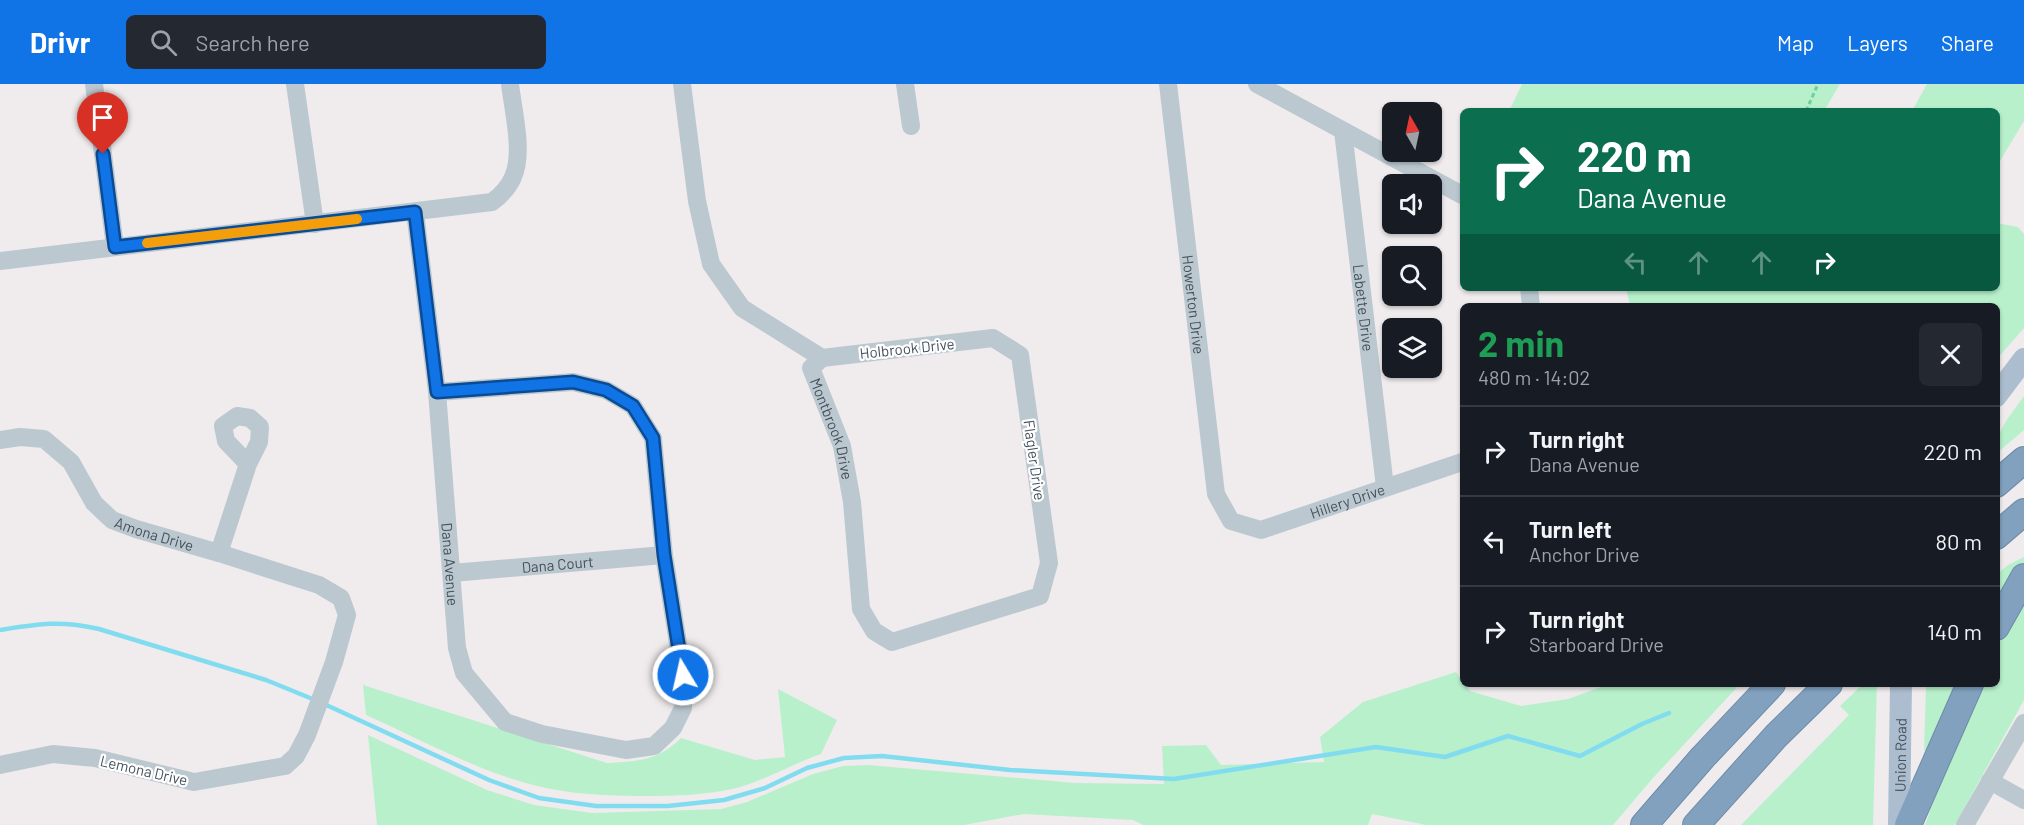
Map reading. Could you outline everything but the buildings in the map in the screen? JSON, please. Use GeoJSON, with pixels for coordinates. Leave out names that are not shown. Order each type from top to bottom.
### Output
{"type":"FeatureCollection","features":[{"type":"Feature","properties":{"kind":"highway"},"geometry":{"type":"LineString","coordinates":[[2000,481],[2024,460]]}},
{"type":"Feature","properties":{"kind":"highway"},"geometry":{"type":"LineString","coordinates":[[2000,533],[2024,512]]}},
{"type":"Feature","properties":{"kind":"highway"},"geometry":{"type":"LineString","coordinates":[[2000,620],[2024,577]]}},
{"type":"Feature","properties":{"kind":"highway"},"geometry":{"type":"LineString","coordinates":[[1644,825],[1703,757],[1769,687]]}},
{"type":"Feature","properties":{"kind":"highway"},"geometry":{"type":"LineString","coordinates":[[1696,825],[1776,736],[1826,687]]}},
{"type":"Feature","properties":{"kind":"highway"},"geometry":{"type":"LineString","coordinates":[[1908,825],[1969,687]]}},
{"type":"Feature","properties":{"kind":"main road"},"geometry":{"type":"LineString","coordinates":[[2000,391],[2024,359]]}},
{"type":"Feature","properties":{"kind":"main road","name":"Union Road"},"geometry":{"type":"LineString","coordinates":[[1899,825],[1901,689]]}},
{"type":"Feature","properties":{"kind":"street"},"geometry":{"type":"LineString","coordinates":[[94,84],[115,247]]}},
{"type":"Feature","properties":{"kind":"street"},"geometry":{"type":"LineString","coordinates":[[295,84],[315,224]]}},
{"type":"Feature","properties":{"kind":"street"},"geometry":{"type":"LineString","coordinates":[[0,261],[492,202],[500,196],[513,177],[518,154],[510,84]]}},
{"type":"Feature","properties":{"kind":"street","name":"Montbrook Drive"},"geometry":{"type":"LineString","coordinates":[[682,84],[697,201],[711,264],[742,308],[822,358],[811,368],[842,446],[852,502],[861,609],[874,631],[892,642]]}},
{"type":"Feature","properties":{"kind":"street"},"geometry":{"type":"LineString","coordinates":[[905,84],[910,126]]}},
{"type":"Feature","properties":{"kind":"street","name":"Howerton Drive"},"geometry":{"type":"LineString","coordinates":[[1168,84],[1216,494],[1231,521]]}},
{"type":"Feature","properties":{"kind":"street"},"geometry":{"type":"LineString","coordinates":[[1257,84],[1460,194]]}},
{"type":"Feature","properties":{"kind":"street","name":"Labette Drive"},"geometry":{"type":"LineString","coordinates":[[1343,131],[1385,487]]}},
{"type":"Feature","properties":{"kind":"street","name":"Dana Avenue"},"geometry":{"type":"LineString","coordinates":[[415,212],[437,392],[457,648],[464,673],[505,722],[542,734],[626,750],[654,746],[673,728],[683,708],[683,675],[664,555]]}},
{"type":"Feature","properties":{"kind":"street","name":"Holbrook Drive"},"geometry":{"type":"LineString","coordinates":[[822,358],[993,338]]}},
{"type":"Feature","properties":{"kind":"street","name":"Flagler Drive"},"geometry":{"type":"LineString","coordinates":[[892,642],[1041,596],[1049,563],[1020,355],[993,338]]}},
{"type":"Feature","properties":{"kind":"street"},"geometry":{"type":"LineString","coordinates":[[437,392],[573,382],[606,390],[633,406],[653,438],[664,555]]}},
{"type":"Feature","properties":{"kind":"street","name":"Amona Drive"},"geometry":{"type":"LineString","coordinates":[[0,440],[20,436],[44,440],[71,462],[94,503],[112,520],[319,585],[341,598]]}},
{"type":"Feature","properties":{"kind":"street","name":"Hillery Drive"},"geometry":{"type":"LineString","coordinates":[[1231,521],[1261,530],[1460,463]]}},
{"type":"Feature","properties":{"kind":"street"},"geometry":{"type":"LineString","coordinates":[[219,553],[248,464]]}},
{"type":"Feature","properties":{"kind":"street","name":"Dana Court"},"geometry":{"type":"LineString","coordinates":[[452,573],[664,555]]}},
{"type":"Feature","properties":{"kind":"street","name":"Lemona Drive"},"geometry":{"type":"LineString","coordinates":[[0,765],[53,754],[95,758],[194,782],[285,766],[296,756],[307,735],[334,662],[347,615],[341,598]]}},
{"type":"Feature","properties":{"kind":"street"},"geometry":{"type":"LineString","coordinates":[[1965,825],[2024,723]]}},
{"type":"Feature","properties":{"kind":"street"},"geometry":{"type":"LineString","coordinates":[[1990,781],[2024,800]]}},
{"type":"Feature","properties":{"kind":"path"},"geometry":{"type":"LineString","coordinates":[[1807,108],[1818,84]]}},
{"type":"Feature","properties":{"kind":"green space"},"geometry":{"type":"Polygon","coordinates":[[[1522,84],[1840,84],[1826,108],[1510,108],[1522,84]]]}},
{"type":"Feature","properties":{"kind":"green space"},"geometry":{"type":"Polygon","coordinates":[[[1927,84],[2024,84],[2024,121],[2000,161],[2000,108],[1914,108],[1927,84]]]}},
{"type":"Feature","properties":{"kind":"green space"},"geometry":{"type":"Polygon","coordinates":[[[2000,224],[2018,227],[2024,234],[2024,328],[2000,356],[2000,303],[1629,303],[1627,291],[2000,291],[2000,224]]]}},
{"type":"Feature","properties":{"kind":"green space"},"geometry":{"type":"Polygon","coordinates":[[[2024,396],[2024,430],[2000,450],[2000,432],[2024,396]]]}},
{"type":"Feature","properties":{"kind":"green space"},"geometry":{"type":"Polygon","coordinates":[[[2024,557],[2024,562],[2000,604],[2000,572],[2024,557]]]}},
{"type":"Feature","properties":{"kind":"green space"},"geometry":{"type":"Polygon","coordinates":[[[2024,597],[2024,700],[1955,825],[1925,825],[1981,687],[2000,687],[2000,642],[2006,627],[2024,597]]]}},
{"type":"Feature","properties":{"kind":"green space"},"geometry":{"type":"Polygon","coordinates":[[[1456,672],[1460,678],[1460,687],[1467,687],[1470,691],[1521,706],[1568,699],[1601,687],[1737,687],[1613,825],[1426,825],[1372,814],[1368,825],[1143,825],[1133,820],[1024,814],[964,825],[377,825],[368,735],[487,790],[534,805],[592,813],[721,809],[747,802],[813,774],[843,766],[868,765],[1075,783],[1164,784],[1162,746],[1206,745],[1221,765],[1324,762],[1320,737],[1363,702],[1456,672]]]}},
{"type":"Feature","properties":{"kind":"green space"},"geometry":{"type":"Polygon","coordinates":[[[363,685],[607,763],[638,760],[656,755],[681,738],[755,760],[785,757],[778,689],[837,720],[821,754],[748,785],[691,795],[599,795],[551,789],[504,776],[366,715],[363,685]]]}},
{"type":"Feature","properties":{"kind":"green space"},"geometry":{"type":"Polygon","coordinates":[[[1860,687],[1877,687],[1873,825],[1741,825],[1849,715],[1840,706],[1860,687]]]}},
{"type":"Feature","properties":{"kind":"green space"},"geometry":{"type":"Polygon","coordinates":[[[1926,687],[1959,687],[1933,745],[1924,751],[1926,687]]]}},
{"type":"Feature","properties":{"kind":"waterway"},"geometry":{"type":"LineString","coordinates":[[0,630],[49,624],[99,629],[266,680],[315,700]]}},
{"type":"Feature","properties":{"kind":"waterway"},"geometry":{"type":"LineString","coordinates":[[322,703],[489,780],[539,798],[596,806],[668,806],[724,800],[765,788],[807,768],[844,758],[882,756],[1010,770],[1174,779],[1376,747],[1445,757],[1508,736],[1580,756],[1642,724],[1669,713]]}},
{"type":"Feature","properties":{"kind":"slow traffic"},"geometry":{"type":"LineString","coordinates":[[147,243],[357,219]]}},
{"type":"Feature","properties":{"kind":"route"},"geometry":{"type":"LineString","coordinates":[[103,154],[115,247],[415,212],[437,392],[573,382],[606,390],[633,406],[653,438],[664,555],[683,675]]}}]}
